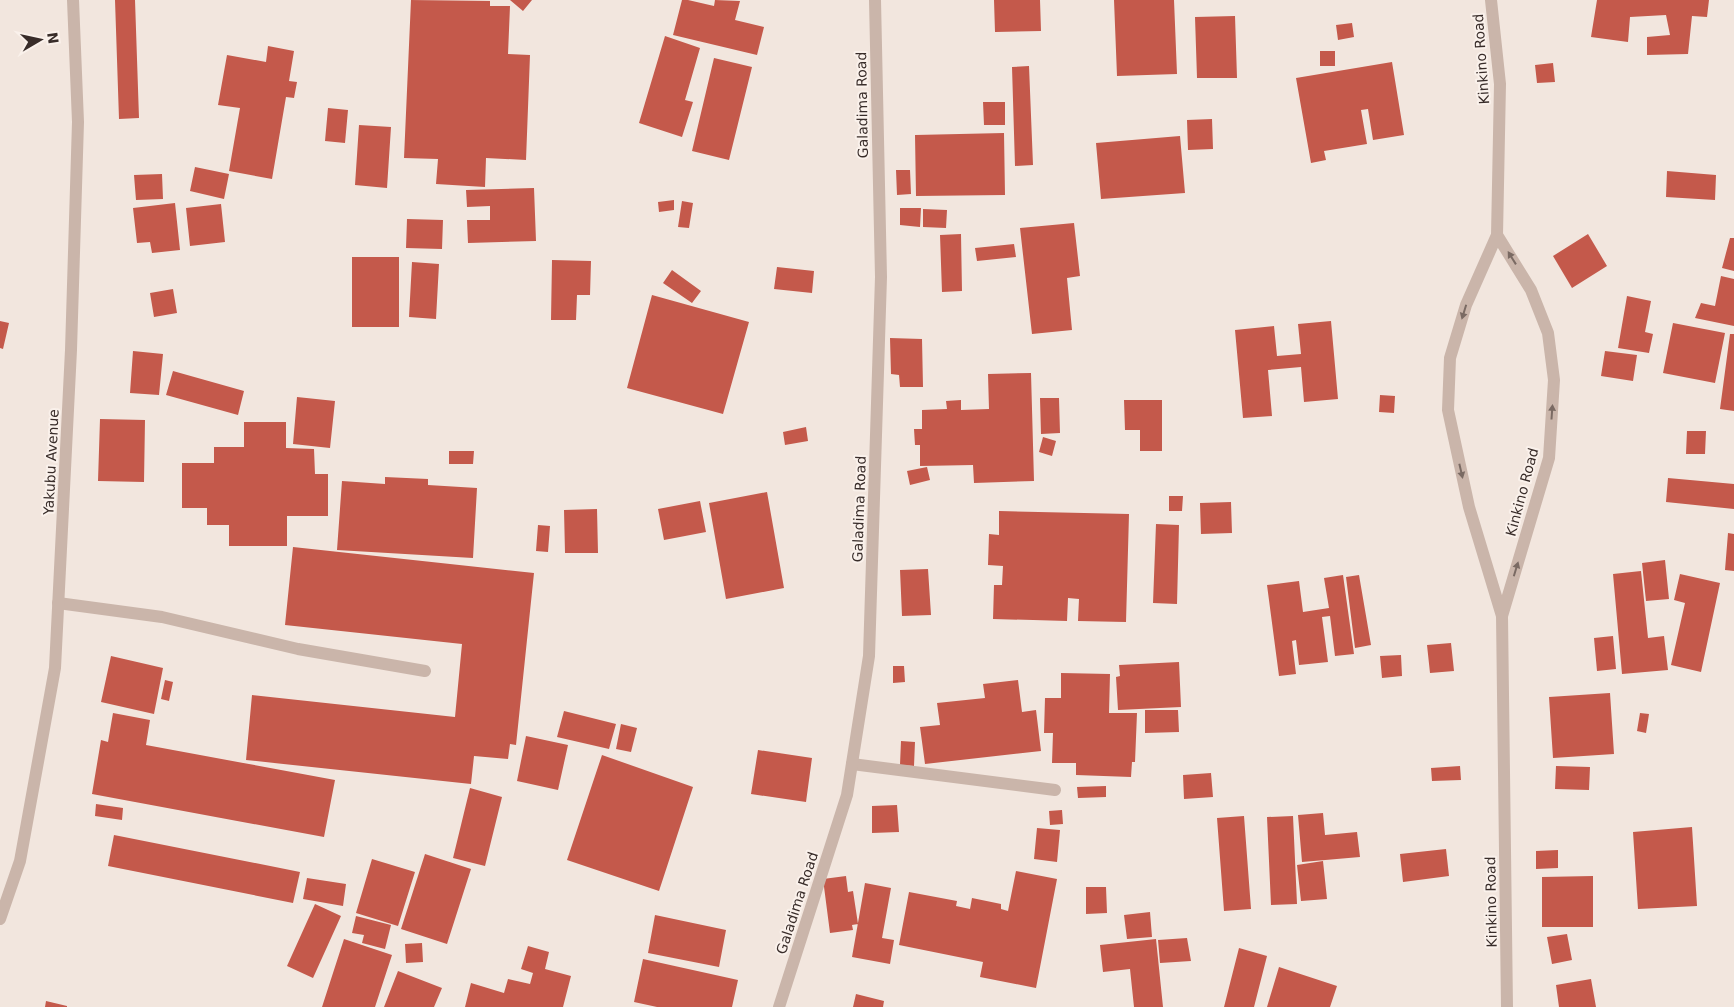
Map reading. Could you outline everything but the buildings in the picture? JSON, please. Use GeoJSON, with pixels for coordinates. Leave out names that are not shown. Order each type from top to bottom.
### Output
{"type":"FeatureCollection","features":[{"type":"Feature","properties":{"kind":"street","name":"Yakubu Avenue"},"geometry":{"type":"LineString","coordinates":[[0,919],[20,862],[55,668],[71,350],[78,122],[73,0]]}},
{"type":"Feature","properties":{"kind":"street","name":"Galadima Road"},"geometry":{"type":"LineString","coordinates":[[779,1007],[847,795],[869,656],[881,287],[875,0]]}},
{"type":"Feature","properties":{"kind":"street","name":"Kinkino Road"},"geometry":{"type":"LineString","coordinates":[[1491,0],[1500,84],[1497,235],[1466,305],[1450,358],[1448,410],[1470,507],[1502,616],[1507,1007]]}},
{"type":"Feature","properties":{"kind":"street","name":"Kinkino Road"},"geometry":{"type":"LineString","coordinates":[[1497,235],[1531,290],[1548,333],[1554,380],[1549,458],[1502,616]]}},
{"type":"Feature","properties":{"kind":"street"},"geometry":{"type":"LineString","coordinates":[[58,603],[162,617],[298,649],[425,671]]}},
{"type":"Feature","properties":{"kind":"street"},"geometry":{"type":"LineString","coordinates":[[852,764],[1055,790]]}}]}
